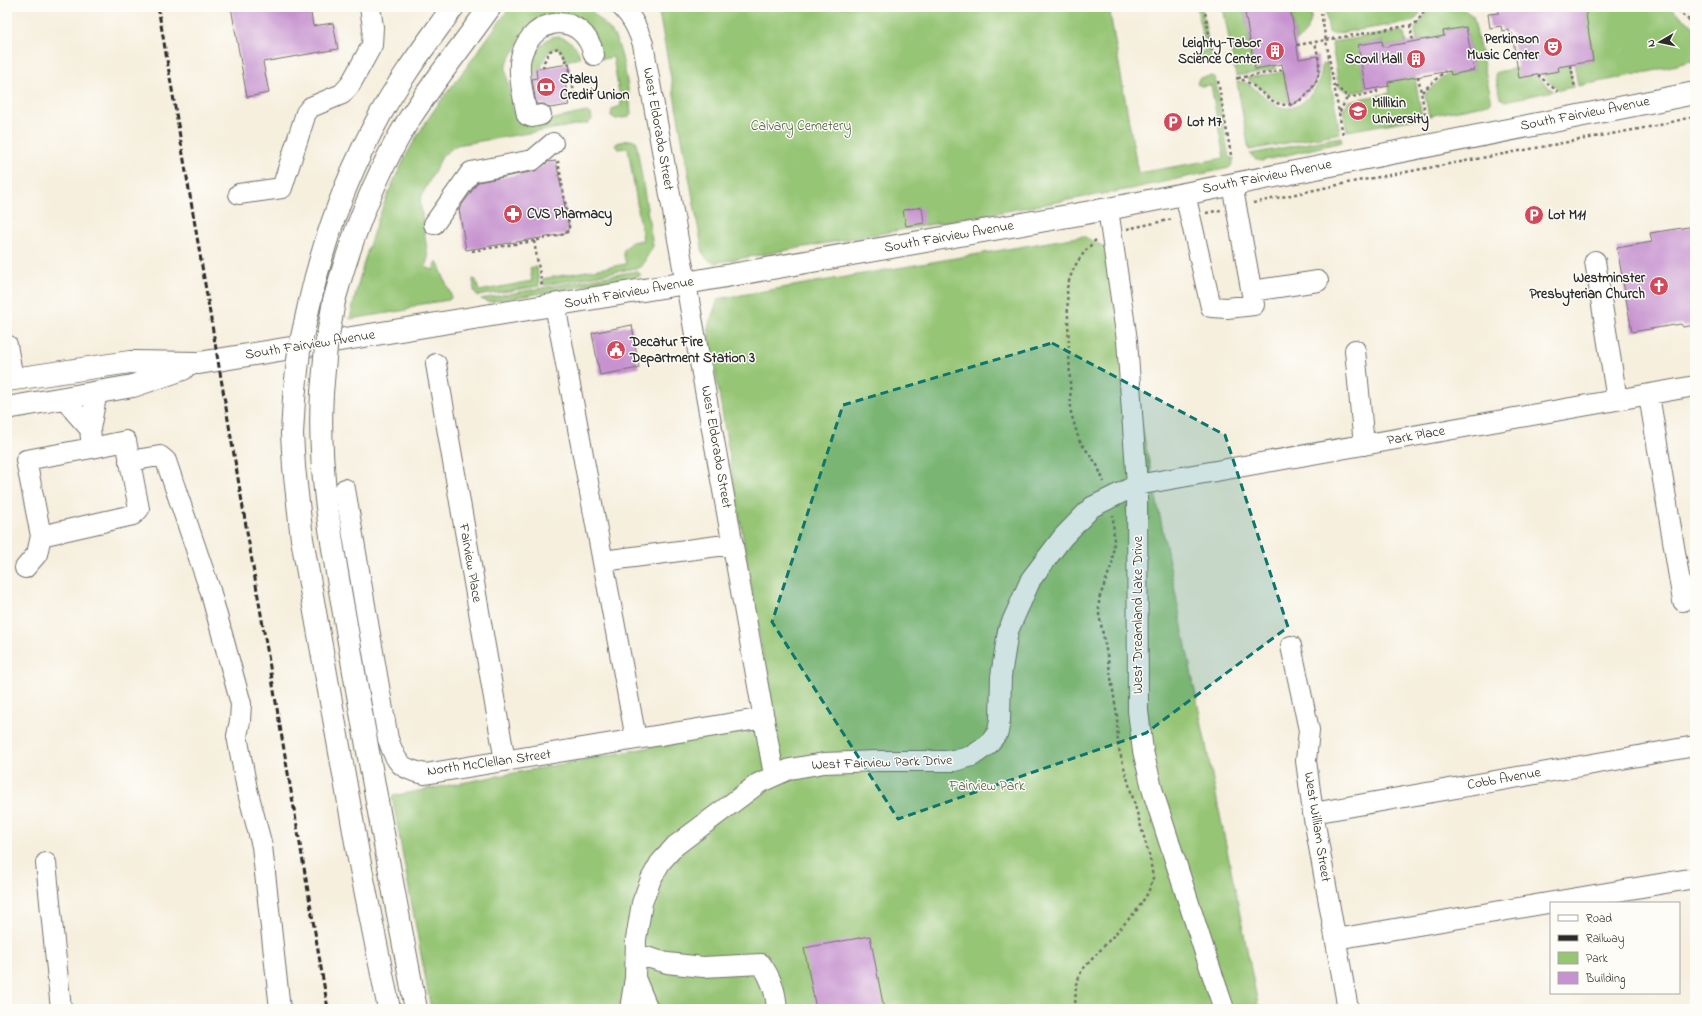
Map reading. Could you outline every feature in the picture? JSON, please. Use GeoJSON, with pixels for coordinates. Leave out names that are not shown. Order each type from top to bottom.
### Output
{"type":"FeatureCollection","features":[{"type":"Feature","properties":{"kind":"main road"},"geometry":{"type":"LineString","coordinates":[[389,1009],[359,859],[302,539],[292,434],[294,399],[299,351],[308,305],[328,231],[344,189],[380,115],[407,72],[453,7]]}},
{"type":"Feature","properties":{"kind":"main road"},"geometry":{"type":"LineString","coordinates":[[416,1009],[372,782],[326,506],[321,458],[322,393],[326,347],[334,301],[346,256],[360,218],[376,182],[408,121],[490,7]]}},
{"type":"Feature","properties":{"kind":"main road","name":"South Fairview Avenue"},"geometry":{"type":"LineString","coordinates":[[7,408],[133,386],[199,363],[686,283],[1108,209],[1695,93]]}},
{"type":"Feature","properties":{"kind":"main road","name":"South Fairview Avenue"},"geometry":{"type":"LineString","coordinates":[[10,380],[130,362],[199,363]]}},
{"type":"Feature","properties":{"kind":"street"},"geometry":{"type":"LineString","coordinates":[[239,194],[282,188],[306,113],[311,107],[345,92],[368,54],[372,45],[373,37],[370,7]]}},
{"type":"Feature","properties":{"kind":"street","name":"West Eldorado Street"},"geometry":{"type":"LineString","coordinates":[[622,7],[638,29],[643,44],[774,775]]}},
{"type":"Feature","properties":{"kind":"street"},"geometry":{"type":"LineString","coordinates":[[541,115],[532,117],[527,115],[520,72],[522,54],[532,35],[546,26],[554,24],[568,24],[582,31],[589,38],[590,56]]}},
{"type":"Feature","properties":{"kind":"street"},"geometry":{"type":"LineString","coordinates":[[434,220],[471,172],[533,160],[552,152]]}},
{"type":"Feature","properties":{"kind":"street"},"geometry":{"type":"LineString","coordinates":[[1185,194],[1211,307],[1227,308],[1254,305],[1232,184]]}},
{"type":"Feature","properties":{"kind":"street","name":"West Dreamland Lake Drive"},"geometry":{"type":"LineString","coordinates":[[1108,209],[1127,340],[1137,485],[1138,711],[1143,751],[1153,792],[1224,1009]]}},
{"type":"Feature","properties":{"kind":"street"},"geometry":{"type":"LineString","coordinates":[[1595,261],[1617,400]]}},
{"type":"Feature","properties":{"kind":"street"},"geometry":{"type":"LineString","coordinates":[[1252,291],[1318,281]]}},
{"type":"Feature","properties":{"kind":"street"},"geometry":{"type":"LineString","coordinates":[[554,305],[636,740]]}},
{"type":"Feature","properties":{"kind":"street"},"geometry":{"type":"LineString","coordinates":[[7,345],[10,380]]}},
{"type":"Feature","properties":{"kind":"street"},"geometry":{"type":"LineString","coordinates":[[1354,350],[1364,445]]}},
{"type":"Feature","properties":{"kind":"street","name":"Fairview Place"},"geometry":{"type":"LineString","coordinates":[[436,364],[505,761]]}},
{"type":"Feature","properties":{"kind":"street","name":"Park Place"},"geometry":{"type":"LineString","coordinates":[[1137,485],[1695,386]]}},
{"type":"Feature","properties":{"kind":"street"},"geometry":{"type":"LineString","coordinates":[[91,439],[97,392]]}},
{"type":"Feature","properties":{"kind":"street"},"geometry":{"type":"LineString","coordinates":[[1649,395],[1683,602]]}},
{"type":"Feature","properties":{"kind":"street"},"geometry":{"type":"LineString","coordinates":[[65,398],[91,439]]}},
{"type":"Feature","properties":{"kind":"street"},"geometry":{"type":"LineString","coordinates":[[25,568],[37,554],[41,536],[26,460],[91,439],[126,441],[139,509],[133,515],[41,536]]}},
{"type":"Feature","properties":{"kind":"street"},"geometry":{"type":"LineString","coordinates":[[129,460],[160,456],[166,461],[210,590],[235,677],[241,704],[237,736],[239,756],[262,846],[280,1009]]}},
{"type":"Feature","properties":{"kind":"street","name":"West Fairview Park Drive"},"geometry":{"type":"LineString","coordinates":[[630,1009],[635,978],[638,920],[642,903],[651,878],[660,863],[675,846],[760,782],[790,769],[824,763],[954,761],[972,756],[988,745],[998,732],[1000,720],[1001,676],[1008,631],[1031,579],[1063,537],[1092,507],[1137,485]]}},
{"type":"Feature","properties":{"kind":"street","name":"North McClellan Street"},"geometry":{"type":"LineString","coordinates":[[345,489],[388,739],[395,758],[408,770],[425,774],[764,718]]}},
{"type":"Feature","properties":{"kind":"street"},"geometry":{"type":"LineString","coordinates":[[603,561],[733,544]]}},
{"type":"Feature","properties":{"kind":"street","name":"West William Street"},"geometry":{"type":"LineString","coordinates":[[1291,646],[1309,730],[1306,761],[1313,813],[1348,1009]]}},
{"type":"Feature","properties":{"kind":"street","name":"Cobb Avenue"},"geometry":{"type":"LineString","coordinates":[[1313,813],[1695,746]]}},
{"type":"Feature","properties":{"kind":"street"},"geometry":{"type":"LineString","coordinates":[[46,863],[61,1009]]}},
{"type":"Feature","properties":{"kind":"street"},"geometry":{"type":"LineString","coordinates":[[1554,902],[1695,878]]}},
{"type":"Feature","properties":{"kind":"street"},"geometry":{"type":"LineString","coordinates":[[1336,939],[1550,903]]}},
{"type":"Feature","properties":{"kind":"street"},"geometry":{"type":"LineString","coordinates":[[636,954],[667,963],[703,966],[761,964],[768,972],[776,1002],[776,1009]]}},
{"type":"Feature","properties":{"kind":"street"},"geometry":{"type":"LineString","coordinates":[[635,978],[648,1009]]}},
{"type":"Feature","properties":{"kind":"path"},"geometry":{"type":"LineString","coordinates":[[1204,7],[1213,55]]}},
{"type":"Feature","properties":{"kind":"path"},"geometry":{"type":"LineString","coordinates":[[1320,7],[1343,135]]}},
{"type":"Feature","properties":{"kind":"path"},"geometry":{"type":"LineString","coordinates":[[1297,45],[1410,25],[1416,23],[1427,7]]}},
{"type":"Feature","properties":{"kind":"path"},"geometry":{"type":"LineString","coordinates":[[1673,7],[1695,25]]}},
{"type":"Feature","properties":{"kind":"path"},"geometry":{"type":"LineString","coordinates":[[1410,25],[1412,42]]}},
{"type":"Feature","properties":{"kind":"path"},"geometry":{"type":"LineString","coordinates":[[1283,70],[1236,78],[1245,80],[1252,84],[1277,103],[1284,105],[1295,103],[1309,92],[1317,78],[1319,64],[1315,42]]}},
{"type":"Feature","properties":{"kind":"path"},"geometry":{"type":"LineString","coordinates":[[542,68],[550,51],[558,48],[564,56],[565,61],[568,60],[576,104]]}},
{"type":"Feature","properties":{"kind":"path"},"geometry":{"type":"LineString","coordinates":[[1571,65],[1575,89]]}},
{"type":"Feature","properties":{"kind":"path"},"geometry":{"type":"LineString","coordinates":[[1421,93],[1445,71]]}},
{"type":"Feature","properties":{"kind":"path"},"geometry":{"type":"LineString","coordinates":[[1538,75],[1558,92]]}},
{"type":"Feature","properties":{"kind":"path"},"geometry":{"type":"LineString","coordinates":[[1418,76],[1426,119]]}},
{"type":"Feature","properties":{"kind":"path"},"geometry":{"type":"LineString","coordinates":[[1218,81],[1231,155]]}},
{"type":"Feature","properties":{"kind":"path"},"geometry":{"type":"LineString","coordinates":[[1334,86],[1345,94],[1347,98]]}},
{"type":"Feature","properties":{"kind":"path"},"geometry":{"type":"LineString","coordinates":[[1339,112],[1347,98],[1377,92],[1376,88]]}},
{"type":"Feature","properties":{"kind":"path"},"geometry":{"type":"LineString","coordinates":[[1131,228],[1352,182],[1660,125],[1695,116]]}},
{"type":"Feature","properties":{"kind":"path"},"geometry":{"type":"LineString","coordinates":[[472,251],[534,241],[565,234],[569,230],[552,152]]}},
{"type":"Feature","properties":{"kind":"path"},"geometry":{"type":"LineString","coordinates":[[1098,238],[1083,252],[1076,262],[1071,272],[1067,288],[1071,413],[1080,440],[1097,465],[1106,484]]}},
{"type":"Feature","properties":{"kind":"path"},"geometry":{"type":"LineString","coordinates":[[534,241],[542,286]]}},
{"type":"Feature","properties":{"kind":"path"},"geometry":{"type":"LineString","coordinates":[[1075,1009],[1076,984],[1082,970],[1137,910],[1148,893],[1153,878],[1148,851],[1118,746],[1117,716],[1099,614],[1099,599],[1112,564],[1114,541],[1112,508]]}},
{"type":"Feature","properties":{"kind":"highlighted area"},"geometry":{"type":"Polygon","coordinates":[[[1052,343],[1225,435],[1288,627],[1146,733],[898,819],[772,622],[843,405],[1052,343]]]}},
{"type":"Feature","properties":{"kind":"green space"},"geometry":{"type":"Polygon","coordinates":[[[510,7],[588,7],[610,30],[617,41],[623,61],[631,115],[629,117],[616,119],[611,116],[612,109],[621,106],[613,57],[602,59],[578,24],[518,44],[506,65],[513,111],[515,115],[521,120],[536,121],[554,119],[586,112],[591,114],[592,120],[588,123],[457,145],[443,155],[420,201],[428,258],[425,267],[433,270],[437,261],[451,298],[449,300],[416,305],[407,310],[350,319],[371,241],[390,190],[401,166],[432,113],[510,7]]]}},
{"type":"Feature","properties":{"kind":"green space","name":"Calvary Cemetery"},"geometry":{"type":"Polygon","coordinates":[[[658,7],[1109,7],[1138,173],[1224,158],[1211,85],[1201,86],[1197,84],[1199,78],[1211,76],[1215,77],[1229,158],[1234,158],[1232,165],[1229,168],[1130,189],[715,263],[707,259],[703,253],[658,7]]]}},
{"type":"Feature","properties":{"kind":"green space"},"geometry":{"type":"Polygon","coordinates":[[[1197,7],[1202,7],[1211,58],[1197,62],[1193,60],[1193,54],[1205,51],[1197,7]]]}},
{"type":"Feature","properties":{"kind":"green space"},"geometry":{"type":"Polygon","coordinates":[[[1223,7],[1244,7],[1255,69],[1275,65],[1276,69],[1236,76],[1223,7]]]}},
{"type":"Feature","properties":{"kind":"green space"},"geometry":{"type":"Polygon","coordinates":[[[1290,7],[1311,7],[1311,17],[1307,31],[1296,41],[1290,7]]]}},
{"type":"Feature","properties":{"kind":"green space"},"geometry":{"type":"Polygon","coordinates":[[[1325,7],[1424,7],[1417,18],[1411,22],[1332,34],[1329,32],[1325,7]]]}},
{"type":"Feature","properties":{"kind":"green space"},"geometry":{"type":"Polygon","coordinates":[[[1431,7],[1460,7],[1473,16],[1491,98],[1488,104],[1429,116],[1425,96],[1427,92],[1450,71],[1451,75],[1474,70],[1466,27],[1443,31],[1444,36],[1417,41],[1415,29],[1431,7]]]}},
{"type":"Feature","properties":{"kind":"green space"},"geometry":{"type":"Polygon","coordinates":[[[1585,7],[1670,7],[1695,28],[1695,60],[1653,71],[1578,86],[1574,64],[1593,61],[1585,7]]]}},
{"type":"Feature","properties":{"kind":"green space"},"geometry":{"type":"Polygon","coordinates":[[[1401,31],[1404,34],[1406,43],[1383,47],[1382,41],[1358,45],[1366,90],[1349,92],[1345,91],[1339,86],[1332,45],[1333,42],[1401,31]]]}},
{"type":"Feature","properties":{"kind":"green space"},"geometry":{"type":"Polygon","coordinates":[[[555,36],[564,38],[572,43],[577,49],[580,58],[565,61],[564,56],[558,48],[553,49],[546,55],[537,78],[532,79],[532,66],[536,53],[544,43],[555,36]]]}},
{"type":"Feature","properties":{"kind":"green space"},"geometry":{"type":"Polygon","coordinates":[[[1327,63],[1340,133],[1249,150],[1237,82],[1245,83],[1278,106],[1288,108],[1298,105],[1313,92],[1319,81],[1322,64],[1327,63]]]}},
{"type":"Feature","properties":{"kind":"green space"},"geometry":{"type":"Polygon","coordinates":[[[1569,65],[1573,87],[1559,90],[1541,74],[1558,71],[1558,67],[1569,65]]]}},
{"type":"Feature","properties":{"kind":"green space"},"geometry":{"type":"Polygon","coordinates":[[[1518,68],[1535,75],[1553,91],[1506,101],[1501,99],[1495,74],[1497,72],[1518,68]]]}},
{"type":"Feature","properties":{"kind":"green space"},"geometry":{"type":"Polygon","coordinates":[[[1283,72],[1289,102],[1277,101],[1247,78],[1283,72]]]}},
{"type":"Feature","properties":{"kind":"green space"},"geometry":{"type":"Polygon","coordinates":[[[1415,77],[1422,118],[1347,131],[1343,109],[1349,101],[1390,93],[1388,82],[1415,77]]]}},
{"type":"Feature","properties":{"kind":"green space"},"geometry":{"type":"Polygon","coordinates":[[[1341,137],[1342,142],[1261,161],[1255,159],[1250,154],[1341,137]]]}},
{"type":"Feature","properties":{"kind":"green space"},"geometry":{"type":"Polygon","coordinates":[[[629,140],[636,141],[653,246],[641,267],[545,285],[543,284],[542,279],[626,264],[623,251],[631,242],[643,240],[628,148],[618,149],[615,146],[617,143],[629,140]]]}},
{"type":"Feature","properties":{"kind":"green space","name":"Fairview Park"},"geometry":{"type":"Polygon","coordinates":[[[1083,236],[1106,248],[1259,1009],[431,1009],[392,796],[774,724],[708,327],[718,299],[1083,236]]]}},
{"type":"Feature","properties":{"kind":"green space"},"geometry":{"type":"Polygon","coordinates":[[[537,267],[539,286],[477,296],[474,290],[473,279],[476,280],[479,291],[532,281],[530,268],[537,267]]]}},
{"type":"Feature","properties":{"kind":"green space"},"geometry":{"type":"Polygon","coordinates":[[[637,271],[641,275],[637,277],[489,302],[481,299],[637,271]]]}},
{"type":"Feature","properties":{"kind":"building"},"geometry":{"type":"Polygon","coordinates":[[[231,7],[310,7],[313,26],[333,23],[338,49],[263,62],[269,93],[247,97],[231,7]]]}},
{"type":"Feature","properties":{"kind":"building","name":"Leighty-Tabor Science Center"},"geometry":{"type":"Polygon","coordinates":[[[1244,7],[1290,7],[1299,59],[1318,56],[1319,72],[1314,86],[1304,97],[1290,106],[1282,64],[1255,69],[1244,7]]]}},
{"type":"Feature","properties":{"kind":"building","name":"Perkinson Music Center"},"geometry":{"type":"Polygon","coordinates":[[[1498,7],[1585,7],[1593,61],[1558,67],[1559,71],[1519,78],[1512,33],[1510,34],[1509,30],[1502,31],[1501,26],[1490,28],[1488,14],[1499,13],[1498,7]]]}},
{"type":"Feature","properties":{"kind":"building","name":"Scovil Hall"},"geometry":{"type":"Polygon","coordinates":[[[1466,27],[1474,70],[1451,75],[1450,71],[1388,82],[1389,86],[1366,90],[1358,45],[1382,41],[1383,47],[1444,36],[1443,31],[1466,27]]]}},
{"type":"Feature","properties":{"kind":"building","name":"Staley Credit Union"},"geometry":{"type":"Polygon","coordinates":[[[569,64],[571,75],[564,76],[569,105],[550,108],[544,104],[536,104],[532,79],[537,78],[536,69],[569,64]]]}},
{"type":"Feature","properties":{"kind":"building","name":"CVS Pharmacy"},"geometry":{"type":"Polygon","coordinates":[[[556,161],[569,228],[565,234],[466,250],[459,209],[478,182],[535,171],[548,162],[556,161]]]}},
{"type":"Feature","properties":{"kind":"building"},"geometry":{"type":"Polygon","coordinates":[[[922,207],[924,223],[906,226],[903,210],[922,207]]]}},
{"type":"Feature","properties":{"kind":"building","name":"Westminster Presbyterian Church"},"geometry":{"type":"Polygon","coordinates":[[[1695,226],[1695,325],[1683,327],[1681,324],[1632,332],[1617,248],[1652,242],[1650,233],[1695,226]]]}},
{"type":"Feature","properties":{"kind":"building","name":"Decatur Fire Department Station 3"},"geometry":{"type":"Polygon","coordinates":[[[632,325],[639,368],[600,375],[592,333],[632,325]]]}},
{"type":"Feature","properties":{"kind":"building"},"geometry":{"type":"Polygon","coordinates":[[[870,936],[884,1009],[816,1009],[804,948],[870,936]]]}},
{"type":"Feature","properties":{"kind":"railway"},"geometry":{"type":"LineString","coordinates":[[158,7],[328,1009]]}},
{"type":"Feature","properties":{"kind":"place","name":"Perkinson Music Center"},"geometry":{"type":"Point","coordinates":[1553,47]}},
{"type":"Feature","properties":{"kind":"place","name":"Leighty-Tabor Science Center"},"geometry":{"type":"Point","coordinates":[1275,51]}},
{"type":"Feature","properties":{"kind":"place","name":"Scovil Hall"},"geometry":{"type":"Point","coordinates":[1416,59]}},
{"type":"Feature","properties":{"kind":"place","name":"Staley Credit Union"},"geometry":{"type":"Point","coordinates":[546,87]}},
{"type":"Feature","properties":{"kind":"place","name":"Millikin University"},"geometry":{"type":"Point","coordinates":[1358,111]}},
{"type":"Feature","properties":{"kind":"place","name":"Lot M7"},"geometry":{"type":"Point","coordinates":[1173,122]}},
{"type":"Feature","properties":{"kind":"place","name":"CVS Pharmacy"},"geometry":{"type":"Point","coordinates":[513,214]}},
{"type":"Feature","properties":{"kind":"place","name":"Lot M11"},"geometry":{"type":"Point","coordinates":[1534,215]}},
{"type":"Feature","properties":{"kind":"place","name":"Westminster Presbyterian Church"},"geometry":{"type":"Point","coordinates":[1659,286]}},
{"type":"Feature","properties":{"kind":"place","name":"Decatur Fire Department Station 3"},"geometry":{"type":"Point","coordinates":[616,350]}}]}
